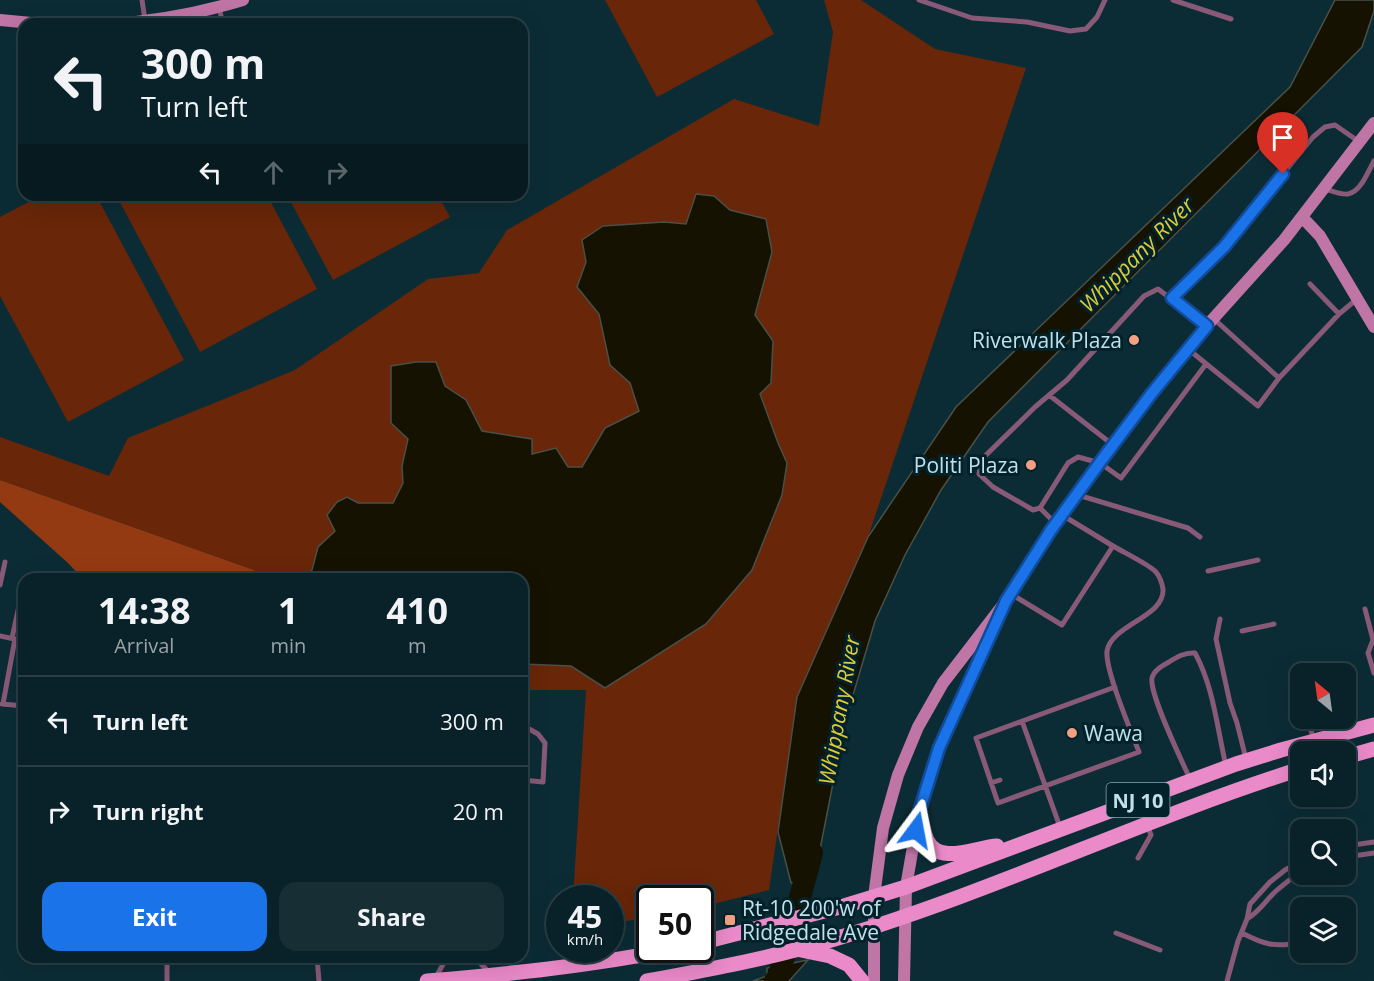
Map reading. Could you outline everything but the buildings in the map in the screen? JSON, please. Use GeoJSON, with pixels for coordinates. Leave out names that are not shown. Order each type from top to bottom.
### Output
{"type":"FeatureCollection","features":[{"type":"Feature","properties":{"kind":"main road"},"geometry":{"type":"LineString","coordinates":[[167,18],[219,8],[243,0]]}},
{"type":"Feature","properties":{"kind":"main road"},"geometry":{"type":"LineString","coordinates":[[0,20],[18,22]]}},
{"type":"Feature","properties":{"kind":"main road"},"geometry":{"type":"LineString","coordinates":[[874,981],[874,897],[883,828],[898,775],[918,727],[943,683],[1008,598],[1059,520],[1152,393],[1210,323],[1284,240],[1368,133]]}},
{"type":"Feature","properties":{"kind":"main road"},"geometry":{"type":"LineString","coordinates":[[1302,217],[1320,236],[1374,327]]}},
{"type":"Feature","properties":{"kind":"main road"},"geometry":{"type":"LineString","coordinates":[[904,981],[906,887],[919,812],[943,739],[1008,598]]}},
{"type":"Feature","properties":{"kind":"main road","name":"NJ 10"},"geometry":{"type":"LineString","coordinates":[[714,940],[906,887],[1191,780],[1314,740],[1374,725]]}},
{"type":"Feature","properties":{"kind":"main road"},"geometry":{"type":"LineString","coordinates":[[1356,754],[1374,749]]}},
{"type":"Feature","properties":{"kind":"main road","name":"NJ 10"},"geometry":{"type":"LineString","coordinates":[[646,981],[722,968],[842,937],[1290,772]]}},
{"type":"Feature","properties":{"kind":"main road"},"geometry":{"type":"LineString","coordinates":[[919,812],[928,842],[936,850],[952,855],[994,846],[1015,847]]}},
{"type":"Feature","properties":{"kind":"main road"},"geometry":{"type":"LineString","coordinates":[[798,950],[830,956],[849,965],[862,981]]}},
{"type":"Feature","properties":{"kind":"main road"},"geometry":{"type":"LineString","coordinates":[[427,981],[571,966],[636,955]]}},
{"type":"Feature","properties":{"kind":"lane"},"geometry":{"type":"LineString","coordinates":[[142,0],[145,18]]}},
{"type":"Feature","properties":{"kind":"lane"},"geometry":{"type":"LineString","coordinates":[[919,0],[972,18],[1027,22],[1070,31],[1086,29],[1097,17],[1105,0]]}},
{"type":"Feature","properties":{"kind":"lane"},"geometry":{"type":"LineString","coordinates":[[1173,0],[1231,19]]}},
{"type":"Feature","properties":{"kind":"lane"},"geometry":{"type":"LineString","coordinates":[[219,8],[222,18]]}},
{"type":"Feature","properties":{"kind":"lane"},"geometry":{"type":"LineString","coordinates":[[1172,298],[1224,247],[1313,137],[1325,127],[1335,126],[1368,133]]}},
{"type":"Feature","properties":{"kind":"lane"},"geometry":{"type":"LineString","coordinates":[[1323,188],[1341,193],[1353,192],[1358,189],[1374,161]]}},
{"type":"Feature","properties":{"kind":"lane"},"geometry":{"type":"LineString","coordinates":[[1310,284],[1339,314]]}},
{"type":"Feature","properties":{"kind":"lane"},"geometry":{"type":"LineString","coordinates":[[1206,364],[1120,478],[1100,463],[1078,457],[1068,463],[1040,508],[1033,510],[993,487],[979,474],[982,459],[1067,380],[1144,296],[1158,288],[1210,323],[1279,378]]}},
{"type":"Feature","properties":{"kind":"lane"},"geometry":{"type":"LineString","coordinates":[[1188,350],[1258,406],[1279,378],[1339,314],[1357,299]]}},
{"type":"Feature","properties":{"kind":"lane"},"geometry":{"type":"LineString","coordinates":[[1049,395],[1113,445]]}},
{"type":"Feature","properties":{"kind":"lane"},"geometry":{"type":"LineString","coordinates":[[1077,495],[1188,528],[1200,537]]}},
{"type":"Feature","properties":{"kind":"lane"},"geometry":{"type":"LineString","coordinates":[[1040,508],[1156,571],[1162,582],[1163,593],[1158,605],[1113,639],[1107,650],[1115,687],[1139,752],[998,803],[976,738],[1115,687]]}},
{"type":"Feature","properties":{"kind":"lane"},"geometry":{"type":"LineString","coordinates":[[1008,598],[1062,625],[1113,546]]}},
{"type":"Feature","properties":{"kind":"lane"},"geometry":{"type":"LineString","coordinates":[[1208,571],[1258,560]]}},
{"type":"Feature","properties":{"kind":"lane"},"geometry":{"type":"LineString","coordinates":[[0,585],[5,562]]}},
{"type":"Feature","properties":{"kind":"lane"},"geometry":{"type":"LineString","coordinates":[[1365,609],[1373,640],[1368,653],[1374,673]]}},
{"type":"Feature","properties":{"kind":"lane"},"geometry":{"type":"LineString","coordinates":[[18,616],[1,704],[18,705]]}},
{"type":"Feature","properties":{"kind":"lane"},"geometry":{"type":"LineString","coordinates":[[1220,619],[1216,639],[1246,761]]}},
{"type":"Feature","properties":{"kind":"lane"},"geometry":{"type":"LineString","coordinates":[[1242,631],[1274,624]]}},
{"type":"Feature","properties":{"kind":"lane"},"geometry":{"type":"LineString","coordinates":[[0,636],[18,639]]}},
{"type":"Feature","properties":{"kind":"lane"},"geometry":{"type":"LineString","coordinates":[[1191,780],[1159,708],[1152,679],[1155,671],[1188,652],[1195,653],[1203,668],[1212,698],[1226,768]]}},
{"type":"Feature","properties":{"kind":"lane"},"geometry":{"type":"LineString","coordinates":[[1022,721],[1061,829]]}},
{"type":"Feature","properties":{"kind":"lane"},"geometry":{"type":"LineString","coordinates":[[528,728],[538,734],[545,743],[543,782],[528,781]]}},
{"type":"Feature","properties":{"kind":"lane"},"geometry":{"type":"LineString","coordinates":[[1310,729],[1314,740]]}},
{"type":"Feature","properties":{"kind":"lane"},"geometry":{"type":"LineString","coordinates":[[1022,747],[1030,744]]}},
{"type":"Feature","properties":{"kind":"lane"},"geometry":{"type":"LineString","coordinates":[[983,760],[991,758]]}},
{"type":"Feature","properties":{"kind":"lane"},"geometry":{"type":"LineString","coordinates":[[1030,769],[1038,766]]}},
{"type":"Feature","properties":{"kind":"lane"},"geometry":{"type":"LineString","coordinates":[[991,783],[1000,780]]}},
{"type":"Feature","properties":{"kind":"lane"},"geometry":{"type":"LineString","coordinates":[[1138,858],[1151,835],[1147,825]]}},
{"type":"Feature","properties":{"kind":"lane"},"geometry":{"type":"LineString","coordinates":[[1356,845],[1374,842]]}},
{"type":"Feature","properties":{"kind":"lane"},"geometry":{"type":"LineString","coordinates":[[1356,856],[1374,853]]}},
{"type":"Feature","properties":{"kind":"lane"},"geometry":{"type":"LineString","coordinates":[[1227,981],[1250,904],[1270,882],[1290,868]]}},
{"type":"Feature","properties":{"kind":"lane"},"geometry":{"type":"LineString","coordinates":[[1247,919],[1259,911],[1275,892],[1290,880]]}},
{"type":"Feature","properties":{"kind":"lane"},"geometry":{"type":"LineString","coordinates":[[1116,933],[1160,950]]}},
{"type":"Feature","properties":{"kind":"lane"},"geometry":{"type":"LineString","coordinates":[[1242,933],[1273,946],[1290,945]]}},
{"type":"Feature","properties":{"kind":"lane"},"geometry":{"type":"LineString","coordinates":[[167,963],[167,981]]}},
{"type":"Feature","properties":{"kind":"lane"},"geometry":{"type":"LineString","coordinates":[[318,963],[319,981]]}},
{"type":"Feature","properties":{"kind":"lane"},"geometry":{"type":"LineString","coordinates":[[434,980],[444,963]]}},
{"type":"Feature","properties":{"kind":"lane"},"geometry":{"type":"LineString","coordinates":[[480,963],[493,975]]}},
{"type":"Feature","properties":{"kind":"shaded area"},"geometry":{"type":"Polygon","coordinates":[[[605,0],[756,0],[774,34],[657,97],[605,0]]]}},
{"type":"Feature","properties":{"kind":"shaded area"},"geometry":{"type":"Polygon","coordinates":[[[824,0],[861,0],[935,49],[1026,68],[868,537],[797,697],[769,890],[714,904],[714,885],[636,885],[636,920],[624,921],[624,885],[574,885],[586,690],[528,690],[528,573],[255,573],[254,570],[0,480],[0,437],[109,476],[128,438],[295,370],[428,279],[479,273],[507,230],[734,99],[819,126],[833,32],[824,0]]]}},
{"type":"Feature","properties":{"kind":"shaded area"},"geometry":{"type":"Polygon","coordinates":[[[31,201],[99,201],[184,360],[68,422],[0,296],[0,217],[31,201]]]}},
{"type":"Feature","properties":{"kind":"shaded area"},"geometry":{"type":"Polygon","coordinates":[[[119,201],[270,201],[317,289],[200,352],[119,201]]]}},
{"type":"Feature","properties":{"kind":"shaded area"},"geometry":{"type":"Polygon","coordinates":[[[290,201],[441,201],[450,217],[333,280],[290,201]]]}},
{"type":"Feature","properties":{"kind":"shaded area"},"geometry":{"type":"Polygon","coordinates":[[[0,480],[254,570],[255,573],[77,573],[0,502],[0,480]]]}},
{"type":"Feature","properties":{"kind":"water"},"geometry":{"type":"Polygon","coordinates":[[[1335,0],[1374,0],[1374,11],[1362,47],[988,422],[941,490],[905,555],[875,621],[845,722],[814,880],[791,883],[778,832],[797,697],[868,537],[956,407],[1290,87],[1335,0]]]}},
{"type":"Feature","properties":{"kind":"water"},"geometry":{"type":"Polygon","coordinates":[[[696,194],[714,196],[730,210],[766,219],[772,252],[755,315],[773,341],[771,383],[760,394],[787,463],[782,495],[752,570],[706,624],[605,688],[571,666],[528,664],[528,573],[309,573],[312,570],[318,547],[335,531],[327,515],[337,502],[347,497],[358,503],[393,503],[403,483],[402,466],[408,439],[391,423],[391,366],[436,362],[445,386],[466,400],[482,431],[532,439],[532,454],[556,448],[568,467],[582,467],[605,428],[639,411],[630,383],[610,365],[599,314],[577,287],[586,262],[582,240],[603,226],[664,222],[686,224],[696,194]]]}},
{"type":"Feature","properties":{"kind":"water"},"geometry":{"type":"Polygon","coordinates":[[[808,960],[789,981],[753,981],[767,976],[767,968],[808,960]]]}},
{"type":"Feature","properties":{"kind":"waterway","name":"Whippany River"},"geometry":{"type":"LineString","coordinates":[[775,981],[779,975],[812,853]]}},
{"type":"Feature","properties":{"kind":"place","name":"Riverwalk Plaza"},"geometry":{"type":"Point","coordinates":[1134,340]}},
{"type":"Feature","properties":{"kind":"place","name":"Politi Plaza"},"geometry":{"type":"Point","coordinates":[1031,465]}},
{"type":"Feature","properties":{"kind":"place","name":"Wawa"},"geometry":{"type":"Point","coordinates":[1072,733]}},
{"type":"Feature","properties":{"kind":"place","name":"Rt-10 200'w of Ridgedale Ave"},"geometry":{"type":"Point","coordinates":[730,920]}},
{"type":"Feature","properties":{"kind":"route"},"geometry":{"type":"LineString","coordinates":[[916,830],[919,812],[946,730],[1006,601],[1051,530],[1098,465],[1152,393],[1207,326],[1172,298],[1224,247],[1283,174]]}}]}
